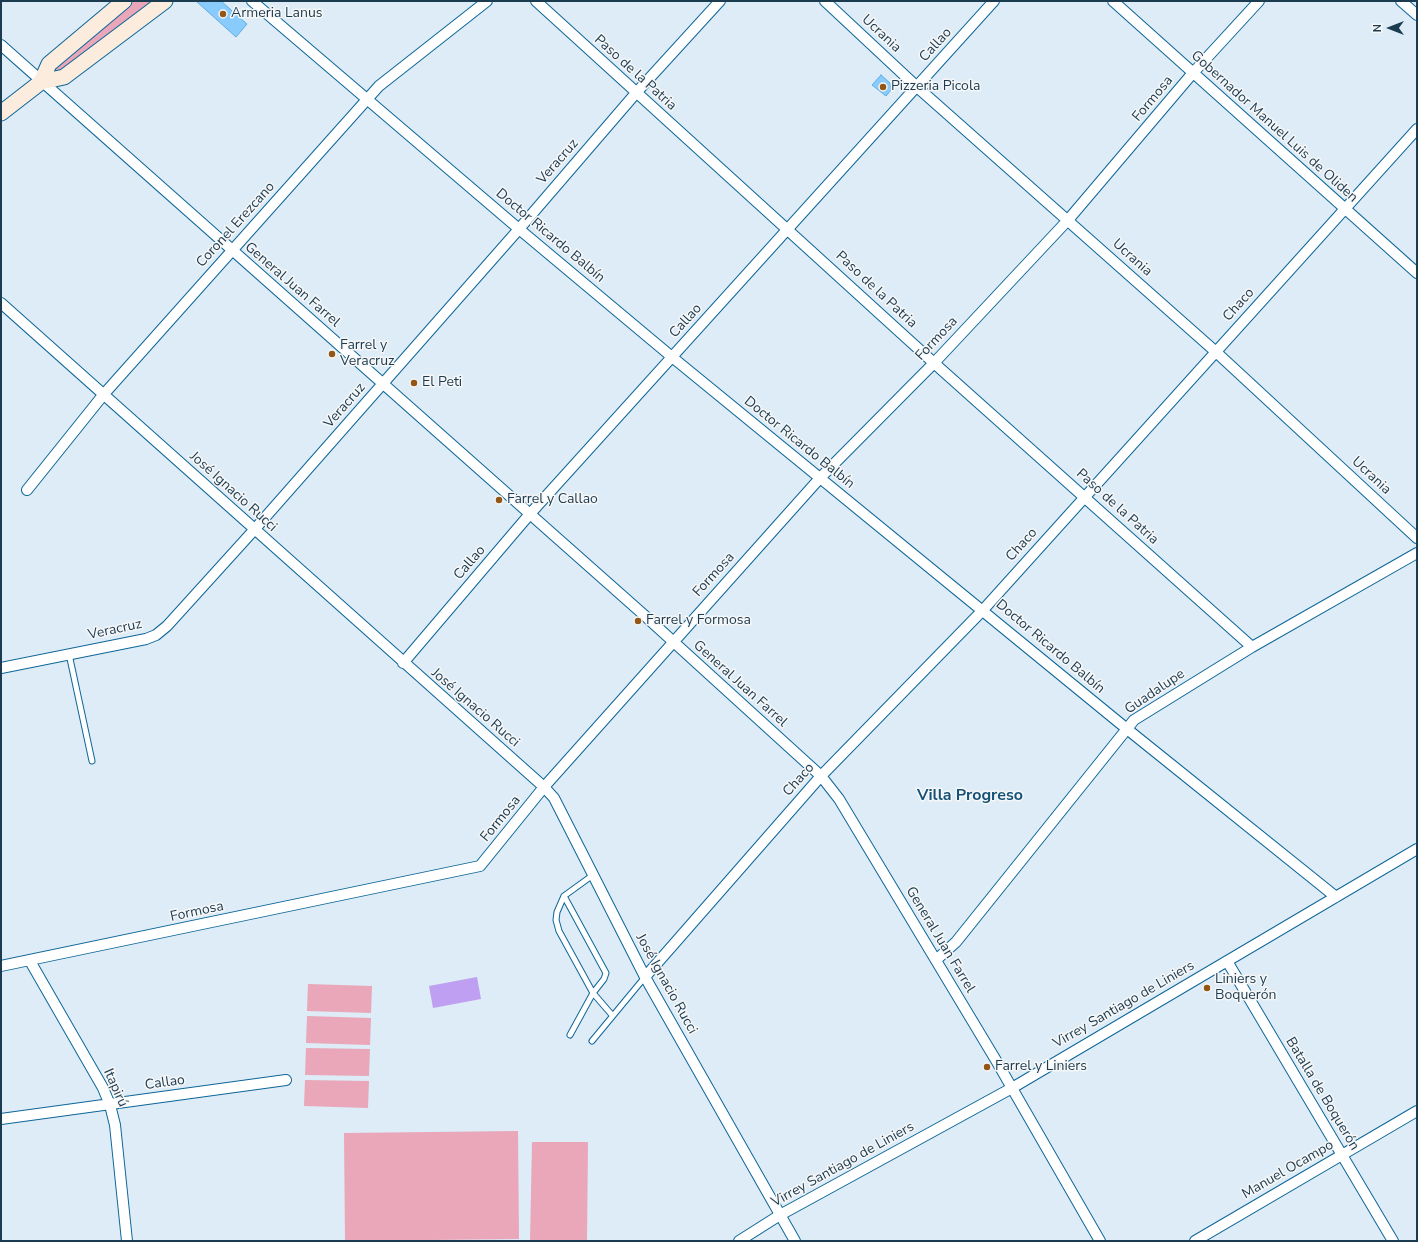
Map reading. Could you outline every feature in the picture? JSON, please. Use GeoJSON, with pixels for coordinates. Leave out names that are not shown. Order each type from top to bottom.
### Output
{"type":"FeatureCollection","features":[{"type":"Feature","properties":{"kind":"main road"},"geometry":{"type":"LineString","coordinates":[[41,82],[49,64],[124,1]]}},
{"type":"Feature","properties":{"kind":"main road"},"geometry":{"type":"LineString","coordinates":[[1,113],[41,82],[64,77],[165,1]]}},
{"type":"Feature","properties":{"kind":"street","name":"Doctor Ricardo Balbín"},"geometry":{"type":"LineString","coordinates":[[252,1],[519,229],[672,357],[1127,729],[1336,897]]}},
{"type":"Feature","properties":{"kind":"street","name":"Coronel Erezcano"},"geometry":{"type":"LineString","coordinates":[[27,490],[104,394],[379,86],[487,1]]}},
{"type":"Feature","properties":{"kind":"street","name":"Paso de la Patria"},"geometry":{"type":"LineString","coordinates":[[536,1],[934,363],[1252,647]]}},
{"type":"Feature","properties":{"kind":"street","name":"Veracruz"},"geometry":{"type":"LineString","coordinates":[[1,668],[146,639],[156,635],[167,626],[254,530],[519,229],[636,93],[720,1]]}},
{"type":"Feature","properties":{"kind":"street","name":"Ucrania"},"geometry":{"type":"LineString","coordinates":[[825,1],[918,87],[1216,352],[1417,538]]}},
{"type":"Feature","properties":{"kind":"street","name":"Callao"},"geometry":{"type":"LineString","coordinates":[[403,663],[529,515],[787,228],[918,87],[994,1]]}},
{"type":"Feature","properties":{"kind":"street","name":"Gobernador Manuel Luis de Oliden"},"geometry":{"type":"LineString","coordinates":[[1113,1],[1192,74],[1417,273]]}},
{"type":"Feature","properties":{"kind":"street","name":"Formosa"},"geometry":{"type":"LineString","coordinates":[[1,966],[476,867],[485,860],[544,787],[820,478],[934,363],[1068,220],[1192,74],[1259,1]]}},
{"type":"Feature","properties":{"kind":"street"},"geometry":{"type":"LineString","coordinates":[[1401,1],[1417,15]]}},
{"type":"Feature","properties":{"kind":"street","name":"General Juan Farrel"},"geometry":{"type":"LineString","coordinates":[[1,45],[673,642],[821,776],[839,799],[936,960],[1100,1241]]}},
{"type":"Feature","properties":{"kind":"street","name":"Chaco"},"geometry":{"type":"LineString","coordinates":[[645,977],[821,776],[983,610],[1417,129]]}},
{"type":"Feature","properties":{"kind":"street","name":"José Ignacio Rucci"},"geometry":{"type":"LineString","coordinates":[[1,303],[403,663],[544,787],[557,803],[645,977],[795,1241]]}},
{"type":"Feature","properties":{"kind":"street","name":"Guadalupe"},"geometry":{"type":"LineString","coordinates":[[936,960],[956,942],[1127,729],[1142,715],[1252,647],[1417,553]]}},
{"type":"Feature","properties":{"kind":"street","name":"Virrey Santiago de Liniers"},"geometry":{"type":"LineString","coordinates":[[739,1241],[780,1215],[1012,1088],[1417,849]]}},
{"type":"Feature","properties":{"kind":"street","name":"Itapirú"},"geometry":{"type":"LineString","coordinates":[[30,961],[102,1088],[110,1105],[115,1125],[127,1241]]}},
{"type":"Feature","properties":{"kind":"street","name":"Batalla de Boquerón"},"geometry":{"type":"LineString","coordinates":[[1226,961],[1393,1241]]}},
{"type":"Feature","properties":{"kind":"street","name":"Callao"},"geometry":{"type":"LineString","coordinates":[[1,1119],[286,1080]]}},
{"type":"Feature","properties":{"kind":"street","name":"Manuel Ocampo"},"geometry":{"type":"LineString","coordinates":[[1194,1241],[1417,1111]]}},
{"type":"Feature","properties":{"kind":"lane"},"geometry":{"type":"LineString","coordinates":[[69,654],[92,761]]}},
{"type":"Feature","properties":{"kind":"lane"},"geometry":{"type":"LineString","coordinates":[[593,875],[564,896],[557,912],[559,931],[593,993],[612,1015]]}},
{"type":"Feature","properties":{"kind":"lane"},"geometry":{"type":"LineString","coordinates":[[564,896],[606,973],[604,979],[593,993],[570,1035]]}},
{"type":"Feature","properties":{"kind":"lane"},"geometry":{"type":"LineString","coordinates":[[592,1041],[645,977]]}},
{"type":"Feature","properties":{"kind":"shaded area"},"geometry":{"type":"Polygon","coordinates":[[[124,1],[165,1],[64,77],[41,82],[124,1]]]}},
{"type":"Feature","properties":{"kind":"shaded area"},"geometry":{"type":"Polygon","coordinates":[[[477,977],[481,999],[433,1008],[429,986],[477,977]]]}},
{"type":"Feature","properties":{"kind":"shaded area"},"geometry":{"type":"Polygon","coordinates":[[[308,984],[372,986],[371,1013],[307,1011],[308,984]]]}},
{"type":"Feature","properties":{"kind":"shaded area"},"geometry":{"type":"Polygon","coordinates":[[[307,1016],[371,1018],[370,1045],[306,1043],[307,1016]]]}},
{"type":"Feature","properties":{"kind":"shaded area"},"geometry":{"type":"Polygon","coordinates":[[[306,1048],[370,1049],[369,1076],[305,1075],[306,1048]]]}},
{"type":"Feature","properties":{"kind":"shaded area"},"geometry":{"type":"Polygon","coordinates":[[[305,1080],[369,1081],[368,1108],[304,1106],[305,1080]]]}},
{"type":"Feature","properties":{"kind":"shaded area"},"geometry":{"type":"Polygon","coordinates":[[[518,1131],[519,1239],[345,1241],[344,1133],[518,1131]]]}},
{"type":"Feature","properties":{"kind":"shaded area"},"geometry":{"type":"Polygon","coordinates":[[[532,1142],[588,1142],[587,1241],[530,1241],[532,1142]]]}},
{"type":"Feature","properties":{"kind":"building","name":"Armeria Lanus"},"geometry":{"type":"Polygon","coordinates":[[[196,1],[221,1],[247,24],[236,37],[196,1]]]}},
{"type":"Feature","properties":{"kind":"building","name":"Pizzeria Picola"},"geometry":{"type":"Polygon","coordinates":[[[881,75],[890,83],[891,90],[886,96],[872,85],[881,75]]]}},
{"type":"Feature","properties":{"kind":"place","name":"Armeria Lanus"},"geometry":{"type":"Point","coordinates":[223,14]}},
{"type":"Feature","properties":{"kind":"place","name":"Pizzeria Picola"},"geometry":{"type":"Point","coordinates":[883,87]}},
{"type":"Feature","properties":{"kind":"place","name":"Farrel y Veracruz"},"geometry":{"type":"Point","coordinates":[332,354]}},
{"type":"Feature","properties":{"kind":"place","name":"El Peti"},"geometry":{"type":"Point","coordinates":[414,383]}},
{"type":"Feature","properties":{"kind":"place","name":"Farrel y Callao"},"geometry":{"type":"Point","coordinates":[499,500]}},
{"type":"Feature","properties":{"kind":"place","name":"Farrel y Formosa"},"geometry":{"type":"Point","coordinates":[638,621]}},
{"type":"Feature","properties":{"kind":"place","name":"Liniers y Boquerón"},"geometry":{"type":"Point","coordinates":[1207,988]}},
{"type":"Feature","properties":{"kind":"place","name":"Farrel y Liniers"},"geometry":{"type":"Point","coordinates":[987,1067]}},
{"type":"Feature","properties":{"kind":"district","name":"Villa Progreso"},"geometry":{"type":"Point","coordinates":[970,796]}}]}
